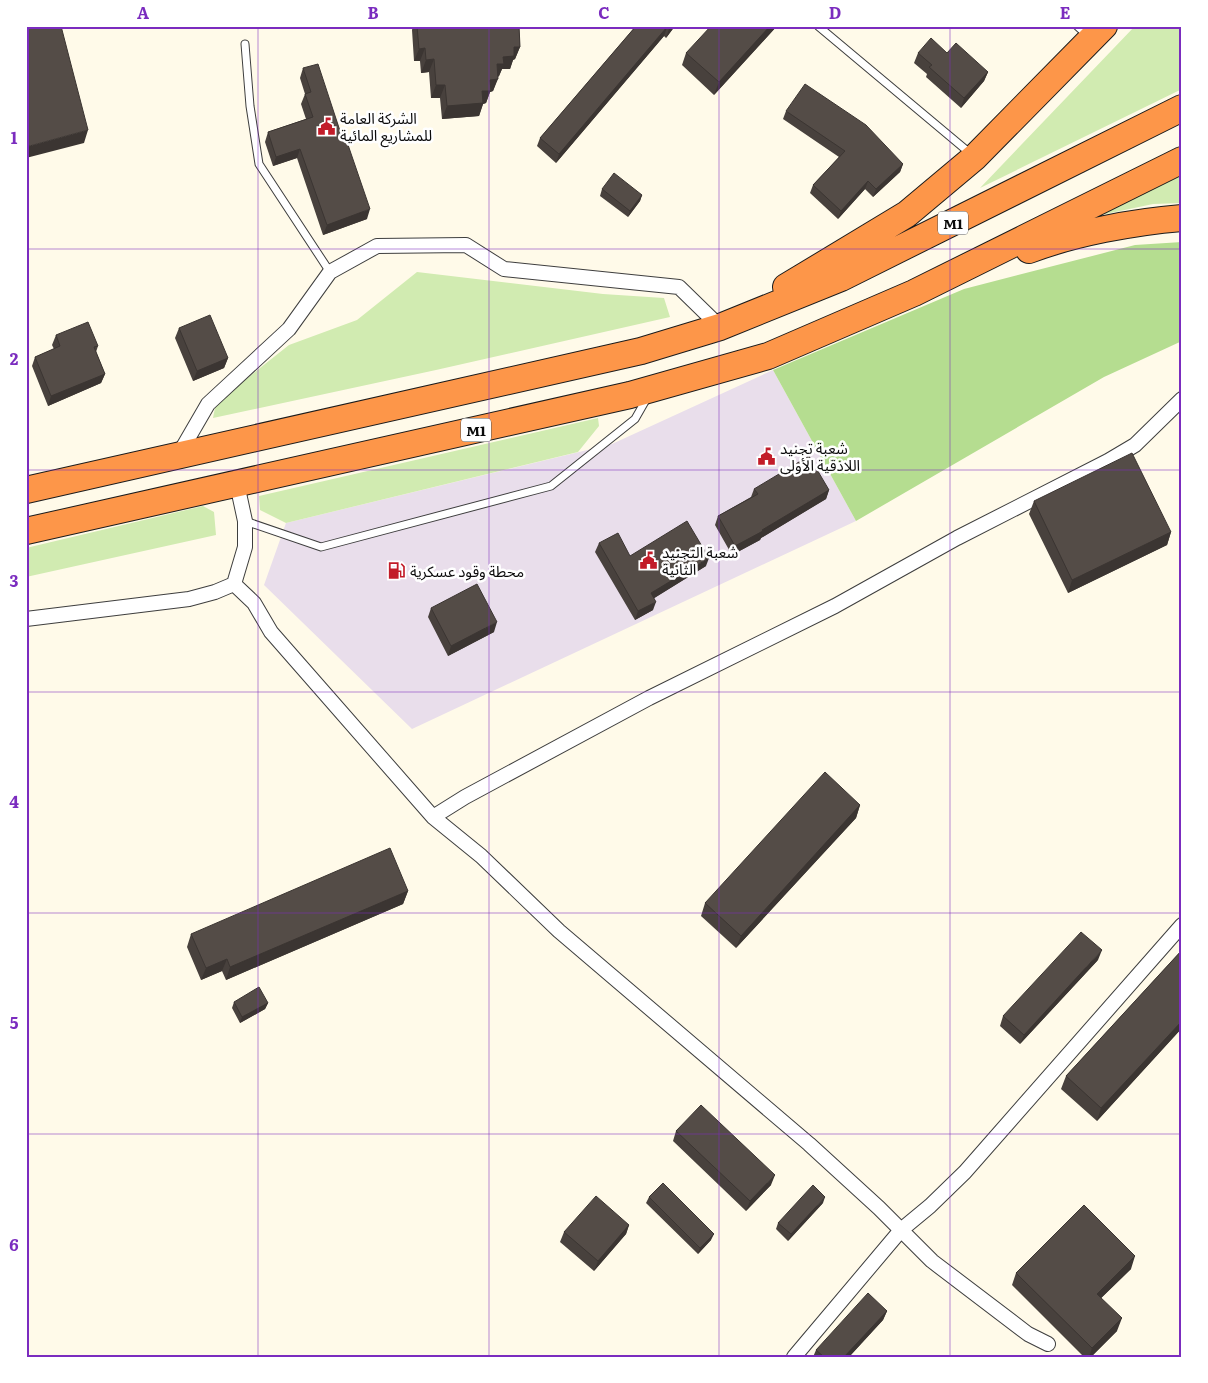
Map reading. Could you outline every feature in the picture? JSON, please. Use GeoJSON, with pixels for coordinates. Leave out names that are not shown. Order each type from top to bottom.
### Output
{"type":"FeatureCollection","features":[{"type":"Feature","properties":{"kind":"highway"},"geometry":{"type":"LineString","coordinates":[[720,327],[907,214],[975,157],[1091,30]]}},
{"type":"Feature","properties":{"kind":"highway","name":"M1"},"geometry":{"type":"LineString","coordinates":[[26,490],[640,351],[720,327],[841,278],[1182,108]]}},
{"type":"Feature","properties":{"kind":"highway","name":"M1"},"geometry":{"type":"LineString","coordinates":[[26,531],[652,389],[768,356],[914,293],[1182,160]]}},
{"type":"Feature","properties":{"kind":"highway"},"geometry":{"type":"LineString","coordinates":[[914,293],[1048,242],[1115,227],[1182,218]]}},
{"type":"Feature","properties":{"kind":"street"},"geometry":{"type":"LineString","coordinates":[[179,454],[208,404],[289,329],[330,272],[377,246],[466,246],[504,269],[679,287],[720,327]]}},
{"type":"Feature","properties":{"kind":"street"},"geometry":{"type":"LineString","coordinates":[[434,818],[465,797],[649,698],[835,606],[957,538],[1108,461],[1135,445],[1182,399]]}},
{"type":"Feature","properties":{"kind":"street"},"geometry":{"type":"LineString","coordinates":[[234,584],[245,548],[245,520],[237,484]]}},
{"type":"Feature","properties":{"kind":"street"},"geometry":{"type":"LineString","coordinates":[[234,584],[254,603],[271,632],[434,818],[481,856],[559,931],[809,1144],[932,1260],[1028,1334],[1048,1344]]}},
{"type":"Feature","properties":{"kind":"street"},"geometry":{"type":"LineString","coordinates":[[26,619],[189,599],[215,592],[234,584]]}},
{"type":"Feature","properties":{"kind":"street"},"geometry":{"type":"LineString","coordinates":[[794,1357],[901,1230],[930,1206],[965,1172],[1182,925]]}},
{"type":"Feature","properties":{"kind":"lane"},"geometry":{"type":"LineString","coordinates":[[818,26],[975,157]]}},
{"type":"Feature","properties":{"kind":"lane"},"geometry":{"type":"LineString","coordinates":[[245,44],[250,106],[258,164],[330,272]]}},
{"type":"Feature","properties":{"kind":"lane"},"geometry":{"type":"LineString","coordinates":[[245,520],[321,547],[551,486],[635,419],[652,389]]}},
{"type":"Feature","properties":{"kind":"shaded area"},"geometry":{"type":"Polygon","coordinates":[[[773,370],[856,521],[412,729],[264,585],[286,523],[612,444],[773,370]]]}},
{"type":"Feature","properties":{"kind":"green space"},"geometry":{"type":"Polygon","coordinates":[[[1135,26],[1182,26],[1182,89],[980,188],[1135,26]]]}},
{"type":"Feature","properties":{"kind":"green space"},"geometry":{"type":"Polygon","coordinates":[[[1182,172],[1182,203],[1153,204],[1082,219],[1182,172]]]}},
{"type":"Feature","properties":{"kind":"green space"},"geometry":{"type":"Polygon","coordinates":[[[1182,242],[1182,341],[1104,377],[856,521],[773,370],[964,289],[1135,245],[1182,242]]]}},
{"type":"Feature","properties":{"kind":"green space"},"geometry":{"type":"Polygon","coordinates":[[[417,272],[603,294],[664,298],[670,317],[213,418],[216,403],[289,345],[357,320],[417,272]]]}},
{"type":"Feature","properties":{"kind":"green space"},"geometry":{"type":"Polygon","coordinates":[[[598,418],[599,426],[578,452],[286,523],[260,510],[259,496],[598,418]]]}},
{"type":"Feature","properties":{"kind":"green space"},"geometry":{"type":"Polygon","coordinates":[[[203,506],[214,512],[216,535],[26,577],[26,548],[203,506]]]}},
{"type":"Feature","properties":{"kind":"building"},"geometry":{"type":"Polygon","coordinates":[[[26,26],[61,26],[88,130],[26,147],[26,26]]]}},
{"type":"Feature","properties":{"kind":"building"},"geometry":{"type":"Polygon","coordinates":[[[417,26],[519,26],[520,47],[514,47],[514,56],[503,57],[504,64],[497,64],[498,79],[490,80],[491,91],[482,91],[483,103],[447,106],[445,85],[436,85],[434,59],[426,60],[425,48],[419,49],[417,26]]]}},
{"type":"Feature","properties":{"kind":"building"},"geometry":{"type":"Polygon","coordinates":[[[636,26],[672,26],[669,29],[667,27],[559,154],[540,138],[636,26]]]}},
{"type":"Feature","properties":{"kind":"building"},"geometry":{"type":"Polygon","coordinates":[[[711,26],[770,26],[719,82],[686,53],[711,26]]]}},
{"type":"Feature","properties":{"kind":"building"},"geometry":{"type":"Polygon","coordinates":[[[931,38],[947,53],[956,43],[988,72],[964,98],[929,67],[932,65],[918,53],[931,38]]]}},
{"type":"Feature","properties":{"kind":"building"},"geometry":{"type":"Polygon","coordinates":[[[318,64],[343,140],[346,139],[370,209],[327,225],[300,149],[276,157],[268,132],[313,117],[305,94],[311,92],[303,68],[318,64]]]}},
{"type":"Feature","properties":{"kind":"building"},"geometry":{"type":"Polygon","coordinates":[[[805,84],[866,125],[903,164],[876,189],[868,181],[841,211],[813,185],[845,151],[786,111],[805,84]]]}},
{"type":"Feature","properties":{"kind":"building"},"geometry":{"type":"Polygon","coordinates":[[[614,173],[642,195],[630,211],[602,189],[614,173]]]}},
{"type":"Feature","properties":{"kind":"building"},"geometry":{"type":"Polygon","coordinates":[[[210,315],[228,358],[197,371],[179,328],[210,315]]]}},
{"type":"Feature","properties":{"kind":"building"},"geometry":{"type":"Polygon","coordinates":[[[88,322],[98,346],[94,347],[105,374],[51,396],[35,357],[60,346],[56,335],[88,322]]]}},
{"type":"Feature","properties":{"kind":"building"},"geometry":{"type":"Polygon","coordinates":[[[1132,453],[1171,532],[1072,580],[1034,501],[1132,453]]]}},
{"type":"Feature","properties":{"kind":"building"},"geometry":{"type":"Polygon","coordinates":[[[809,456],[829,490],[735,546],[718,516],[758,494],[754,489],[809,456]]]}},
{"type":"Feature","properties":{"kind":"building"},"geometry":{"type":"Polygon","coordinates":[[[687,521],[709,558],[651,593],[656,602],[638,611],[599,543],[618,533],[630,556],[687,521]]]}},
{"type":"Feature","properties":{"kind":"building"},"geometry":{"type":"Polygon","coordinates":[[[477,584],[497,622],[451,646],[431,608],[477,584]]]}},
{"type":"Feature","properties":{"kind":"building"},"geometry":{"type":"Polygon","coordinates":[[[825,772],[860,805],[741,936],[705,903],[825,772]]]}},
{"type":"Feature","properties":{"kind":"building"},"geometry":{"type":"Polygon","coordinates":[[[390,848],[408,891],[230,967],[227,959],[206,968],[191,934],[390,848]]]}},
{"type":"Feature","properties":{"kind":"building"},"geometry":{"type":"Polygon","coordinates":[[[1081,932],[1102,950],[1024,1035],[1003,1016],[1081,932]]]}},
{"type":"Feature","properties":{"kind":"building"},"geometry":{"type":"Polygon","coordinates":[[[1182,950],[1182,1021],[1101,1108],[1066,1076],[1182,950]]]}},
{"type":"Feature","properties":{"kind":"building"},"geometry":{"type":"Polygon","coordinates":[[[259,987],[268,1003],[242,1017],[234,1002],[259,987]]]}},
{"type":"Feature","properties":{"kind":"building"},"geometry":{"type":"Polygon","coordinates":[[[701,1105],[775,1175],[750,1201],[676,1131],[701,1105]]]}},
{"type":"Feature","properties":{"kind":"building"},"geometry":{"type":"Polygon","coordinates":[[[663,1183],[714,1234],[700,1248],[649,1197],[663,1183]]]}},
{"type":"Feature","properties":{"kind":"building"},"geometry":{"type":"Polygon","coordinates":[[[813,1185],[825,1197],[791,1234],[778,1223],[813,1185]]]}},
{"type":"Feature","properties":{"kind":"building"},"geometry":{"type":"Polygon","coordinates":[[[596,1196],[629,1225],[598,1261],[564,1232],[596,1196]]]}},
{"type":"Feature","properties":{"kind":"building"},"geometry":{"type":"Polygon","coordinates":[[[1084,1205],[1135,1256],[1097,1294],[1122,1318],[1092,1348],[1016,1273],[1084,1205]]]}},
{"type":"Feature","properties":{"kind":"building"},"geometry":{"type":"Polygon","coordinates":[[[868,1293],[887,1311],[844,1357],[824,1357],[816,1350],[868,1293]]]}},
{"type":"Feature","properties":{"kind":"place","name":"الشركة العامة للمشاريع المائية"},"geometry":{"type":"Point","coordinates":[326,126]}},
{"type":"Feature","properties":{"kind":"place","name":"شعبة تجنيد اللاذقية الأولى"},"geometry":{"type":"Point","coordinates":[766,456]}},
{"type":"Feature","properties":{"kind":"place","name":"شعبة التجنيد الثانية"},"geometry":{"type":"Point","coordinates":[648,560]}},
{"type":"Feature","properties":{"kind":"place","name":"محطة وقود عسكرية"},"geometry":{"type":"Point","coordinates":[396,570]}}]}
